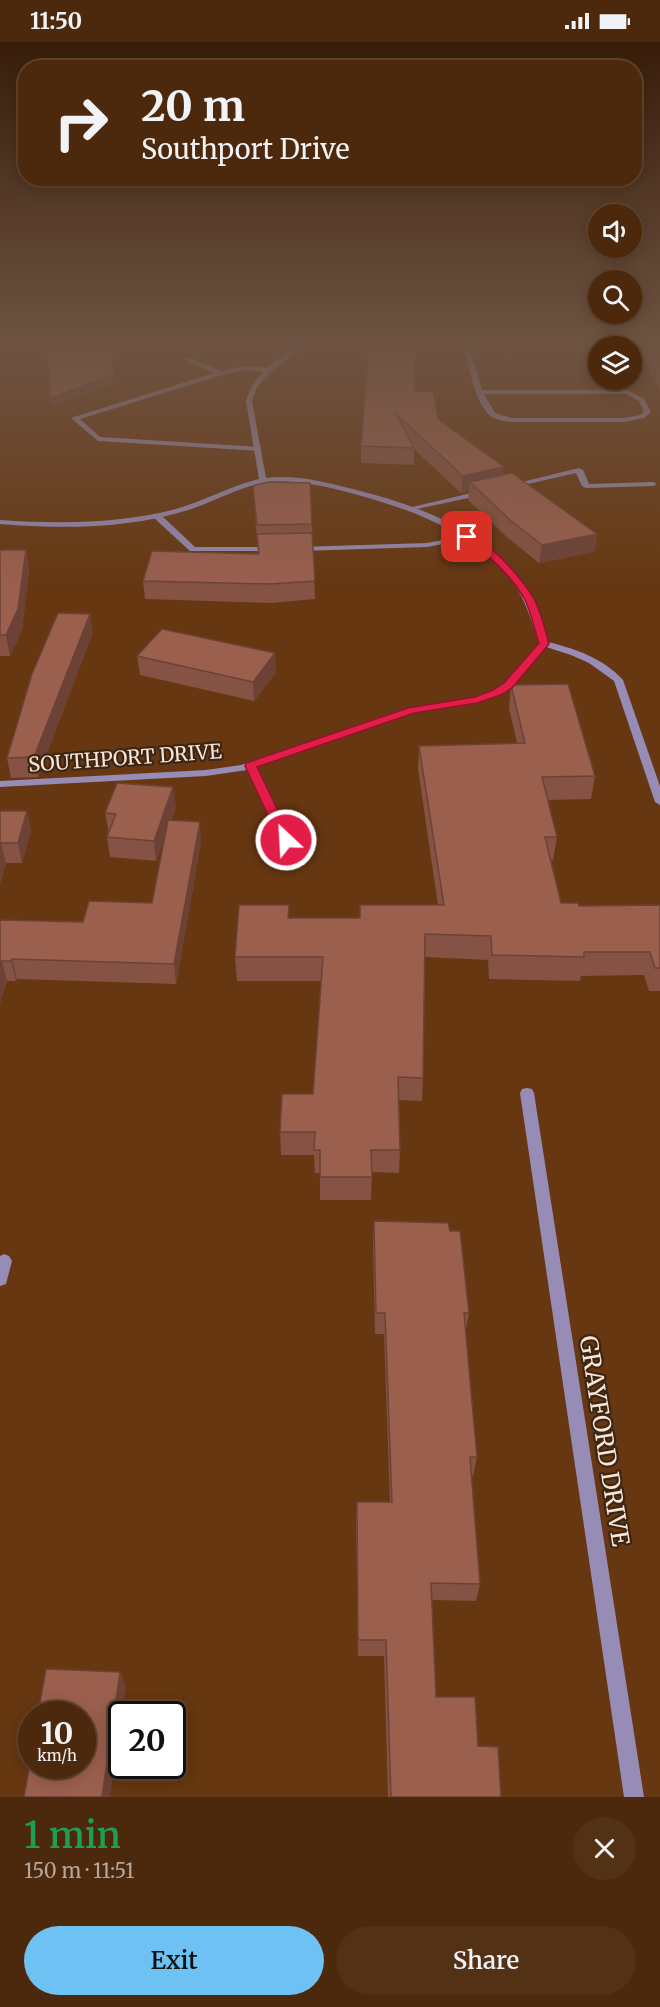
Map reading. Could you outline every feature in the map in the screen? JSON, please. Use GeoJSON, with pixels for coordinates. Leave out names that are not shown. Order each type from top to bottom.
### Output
{"type":"FeatureCollection","features":[{"type":"Feature","properties":{"kind":"street"},"geometry":{"type":"LineString","coordinates":[[86,428],[98,439],[258,450]]}},
{"type":"Feature","properties":{"kind":"street"},"geometry":{"type":"LineString","coordinates":[[254,428],[263,481]]}},
{"type":"Feature","properties":{"kind":"street"},"geometry":{"type":"LineString","coordinates":[[501,488],[579,470],[586,486],[652,484]]}},
{"type":"Feature","properties":{"kind":"street"},"geometry":{"type":"LineString","coordinates":[[0,522],[87,525],[157,516],[215,499],[263,481],[290,480],[326,485],[387,499],[425,513],[481,546],[509,572],[530,600],[544,644],[579,653],[603,666],[618,680],[660,802]]}},
{"type":"Feature","properties":{"kind":"street"},"geometry":{"type":"LineString","coordinates":[[412,508],[490,490]]}},
{"type":"Feature","properties":{"kind":"street"},"geometry":{"type":"LineString","coordinates":[[157,516],[193,549],[276,549]]}},
{"type":"Feature","properties":{"kind":"street"},"geometry":{"type":"LineString","coordinates":[[288,549],[427,545],[467,537]]}},
{"type":"Feature","properties":{"kind":"street","name":"SOUTHPORT DRIVE"},"geometry":{"type":"LineString","coordinates":[[0,784],[206,773],[251,766],[412,710],[477,700],[497,693],[508,685],[544,644]]}},
{"type":"Feature","properties":{"kind":"street"},"geometry":{"type":"LineString","coordinates":[[251,766],[286,840]]}},
{"type":"Feature","properties":{"kind":"street","name":"GRAYFORD DRIVE"},"geometry":{"type":"LineString","coordinates":[[527,1093],[634,1797]]}},
{"type":"Feature","properties":{"kind":"street"},"geometry":{"type":"LineString","coordinates":[[0,1279],[4,1261]]}},
{"type":"Feature","properties":{"kind":"building"},"geometry":{"type":"Polygon","coordinates":[[[362,428],[403,428],[414,448],[361,446],[362,428]]]}},
{"type":"Feature","properties":{"kind":"building"},"geometry":{"type":"Polygon","coordinates":[[[411,428],[450,428],[504,467],[463,476],[411,428]]]}},
{"type":"Feature","properties":{"kind":"building"},"geometry":{"type":"Polygon","coordinates":[[[512,473],[597,534],[542,545],[510,520],[470,482],[512,473]]]}},
{"type":"Feature","properties":{"kind":"building"},"geometry":{"type":"Polygon","coordinates":[[[268,482],[310,483],[312,524],[257,525],[253,486],[268,482]]]}},
{"type":"Feature","properties":{"kind":"building"},"geometry":{"type":"Polygon","coordinates":[[[312,533],[315,581],[270,584],[143,581],[152,551],[259,554],[257,534],[312,533]]]}},
{"type":"Feature","properties":{"kind":"building"},"geometry":{"type":"Polygon","coordinates":[[[0,550],[26,550],[18,609],[6,635],[0,635],[0,550]]]}},
{"type":"Feature","properties":{"kind":"building"},"geometry":{"type":"Polygon","coordinates":[[[58,613],[90,614],[34,757],[7,758],[32,674],[58,613]]]}},
{"type":"Feature","properties":{"kind":"building"},"geometry":{"type":"Polygon","coordinates":[[[162,629],[275,653],[253,682],[137,656],[162,629]]]}},
{"type":"Feature","properties":{"kind":"building"},"geometry":{"type":"Polygon","coordinates":[[[568,684],[595,776],[542,777],[557,837],[545,837],[561,903],[578,903],[579,906],[660,905],[660,968],[655,968],[650,952],[584,952],[584,957],[492,955],[491,936],[425,934],[423,1078],[398,1077],[400,1150],[371,1150],[372,1177],[320,1177],[320,1150],[314,1150],[315,1132],[280,1132],[282,1094],[313,1094],[323,957],[235,957],[239,905],[289,905],[288,918],[360,918],[360,905],[444,905],[419,746],[525,743],[511,685],[568,684]]]}},
{"type":"Feature","properties":{"kind":"building"},"geometry":{"type":"Polygon","coordinates":[[[117,783],[173,787],[154,841],[107,837],[116,814],[105,813],[117,783]]]}},
{"type":"Feature","properties":{"kind":"building"},"geometry":{"type":"Polygon","coordinates":[[[0,811],[27,811],[18,843],[1,843],[0,848],[0,811]]]}},
{"type":"Feature","properties":{"kind":"building"},"geometry":{"type":"Polygon","coordinates":[[[168,820],[200,822],[174,964],[12,959],[2,961],[0,967],[0,920],[83,922],[89,901],[152,903],[168,820]]]}},
{"type":"Feature","properties":{"kind":"building"},"geometry":{"type":"Polygon","coordinates":[[[374,1221],[448,1223],[450,1231],[460,1231],[469,1313],[464,1313],[477,1457],[470,1457],[480,1584],[431,1583],[436,1697],[475,1697],[478,1746],[498,1747],[501,1797],[391,1797],[386,1640],[358,1640],[357,1502],[392,1502],[385,1313],[376,1313],[374,1221]]]}},
{"type":"Feature","properties":{"kind":"building"},"geometry":{"type":"Polygon","coordinates":[[[46,1669],[120,1672],[116,1701],[108,1701],[108,1755],[102,1797],[24,1797],[27,1779],[96,1779],[96,1701],[40,1701],[46,1669]]]}},
{"type":"Feature","properties":{"kind":"route"},"geometry":{"type":"LineString","coordinates":[[286,840],[251,766],[412,710],[477,700],[497,693],[508,685],[544,644],[530,600],[509,572],[481,546],[467,537]]}}]}
